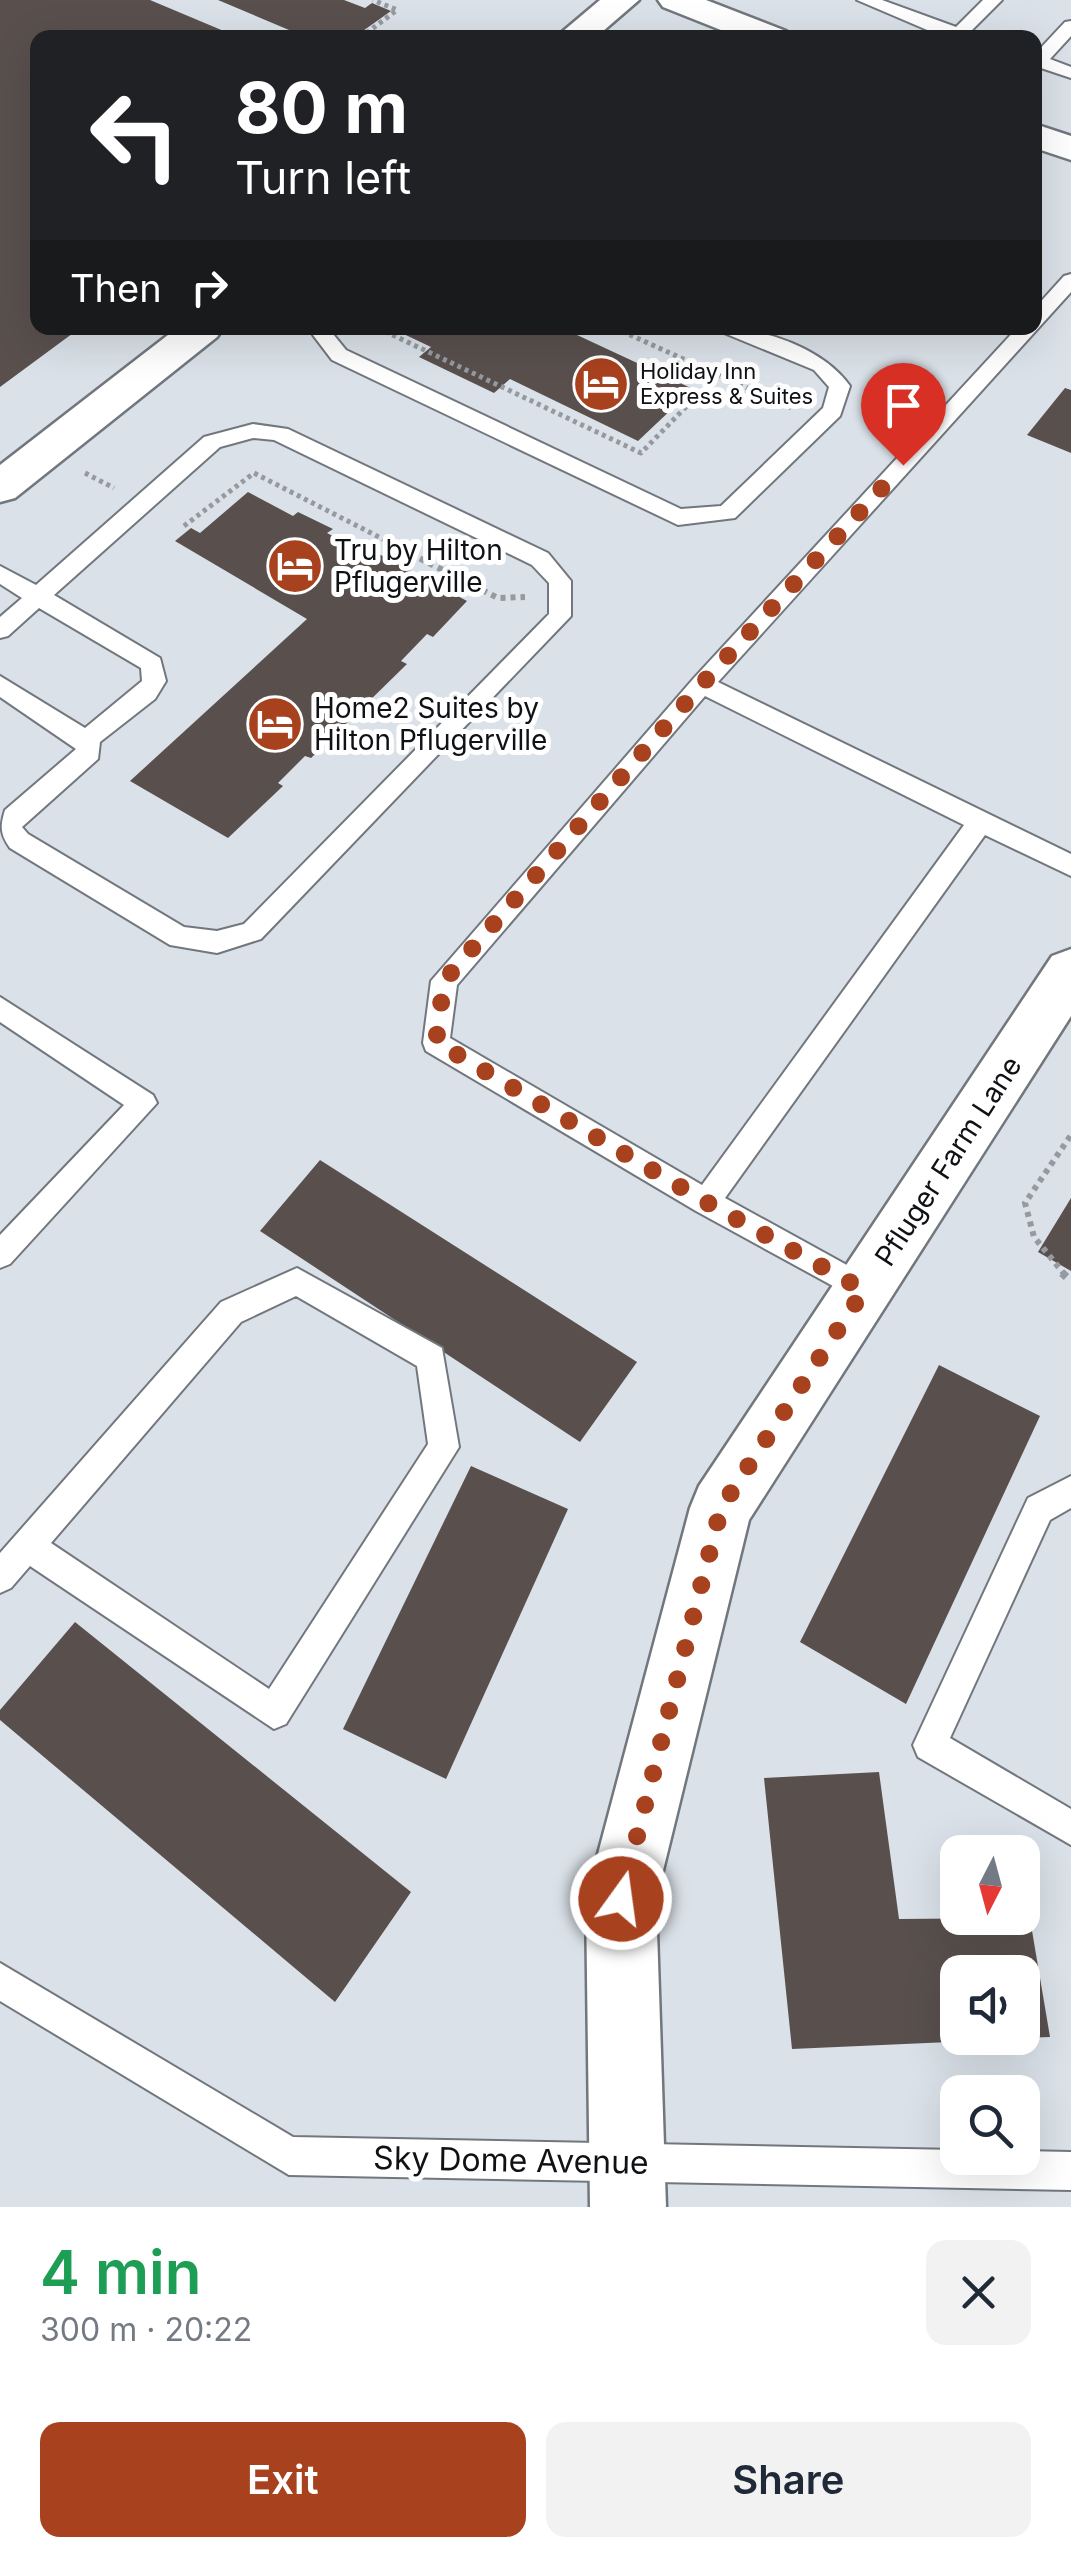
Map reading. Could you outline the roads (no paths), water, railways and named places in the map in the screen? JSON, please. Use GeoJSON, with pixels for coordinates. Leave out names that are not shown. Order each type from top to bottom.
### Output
{"type":"FeatureCollection","features":[{"type":"Feature","properties":{"kind":"street"},"geometry":{"type":"LineString","coordinates":[[583,30],[622,0]]}},
{"type":"Feature","properties":{"kind":"street"},"geometry":{"type":"LineString","coordinates":[[674,0],[753,30]]}},
{"type":"Feature","properties":{"kind":"street"},"geometry":{"type":"LineString","coordinates":[[1042,138],[1071,148]]}},
{"type":"Feature","properties":{"kind":"street"},"geometry":{"type":"LineString","coordinates":[[0,487],[193,335]]}},
{"type":"Feature","properties":{"kind":"street","name":"Pfluger Farm Lane"},"geometry":{"type":"LineString","coordinates":[[627,2185],[621,1899],[721,1508],[1071,970]]}},
{"type":"Feature","properties":{"kind":"lane"},"geometry":{"type":"LineString","coordinates":[[966,30],[993,0]]}},
{"type":"Feature","properties":{"kind":"lane"},"geometry":{"type":"LineString","coordinates":[[878,2],[946,30]]}},
{"type":"Feature","properties":{"kind":"lane"},"geometry":{"type":"LineString","coordinates":[[1042,55],[1071,26]]}},
{"type":"Feature","properties":{"kind":"lane"},"geometry":{"type":"LineString","coordinates":[[1042,63],[1071,73]]}},
{"type":"Feature","properties":{"kind":"lane"},"geometry":{"type":"LineString","coordinates":[[1042,313],[1069,285]]}},
{"type":"Feature","properties":{"kind":"lane"},"geometry":{"type":"LineString","coordinates":[[323,335],[339,356],[678,517],[727,513],[833,411],[840,386],[821,365],[747,335]]}},
{"type":"Feature","properties":{"kind":"lane"},"geometry":{"type":"LineString","coordinates":[[864,1290],[706,1202],[436,1042],[444,981],[702,684],[1022,335]]}},
{"type":"Feature","properties":{"kind":"lane"},"geometry":{"type":"LineString","coordinates":[[0,630],[212,442],[237,431],[260,428],[298,442],[540,560],[560,580],[560,616],[252,932],[217,942],[179,936],[18,842],[4,825],[89,752]]}},
{"type":"Feature","properties":{"kind":"lane"},"geometry":{"type":"LineString","coordinates":[[0,574],[152,664],[154,681],[147,693],[88,738],[89,752]]}},
{"type":"Feature","properties":{"kind":"lane"},"geometry":{"type":"LineString","coordinates":[[702,684],[1071,866]]}},
{"type":"Feature","properties":{"kind":"lane"},"geometry":{"type":"LineString","coordinates":[[0,685],[86,740],[89,752]]}},
{"type":"Feature","properties":{"kind":"lane"},"geometry":{"type":"LineString","coordinates":[[706,1202],[981,821]]}},
{"type":"Feature","properties":{"kind":"lane"},"geometry":{"type":"LineString","coordinates":[[0,1008],[142,1103],[0,1256]]}},
{"type":"Feature","properties":{"kind":"lane"},"geometry":{"type":"LineString","coordinates":[[0,1577],[231,1312],[298,1281],[432,1358],[444,1447],[274,1712],[28,1546]]}},
{"type":"Feature","properties":{"kind":"lane"},"geometry":{"type":"LineString","coordinates":[[1071,1492],[1039,1509],[930,1745],[1071,1828]]}},
{"type":"Feature","properties":{"kind":"lane","name":"Sky Dome Avenue"},"geometry":{"type":"LineString","coordinates":[[0,1981],[289,2156],[627,2185],[1071,2171]]}},
{"type":"Feature","properties":{"kind":"place","name":"Holiday Inn Express & Suites"},"geometry":{"type":"Point","coordinates":[601,384]}},
{"type":"Feature","properties":{"kind":"place","name":"Tru by Hilton Pflugerville"},"geometry":{"type":"Point","coordinates":[295,566]}},
{"type":"Feature","properties":{"kind":"place","name":"Home2 Suites by Hilton Pflugerville"},"geometry":{"type":"Point","coordinates":[275,724]}}]}
